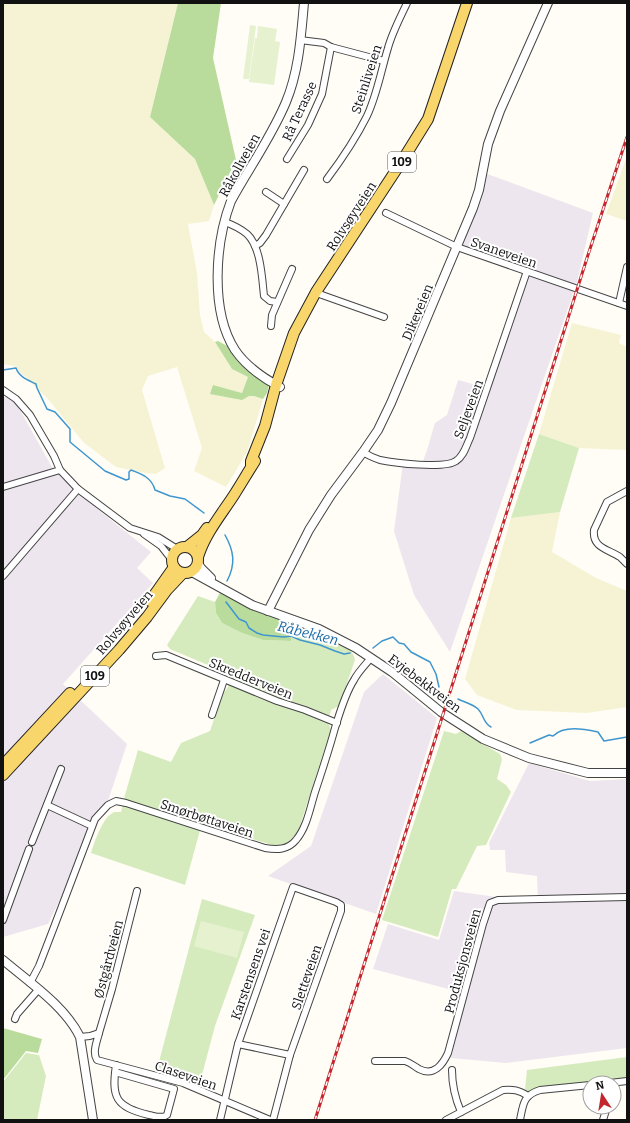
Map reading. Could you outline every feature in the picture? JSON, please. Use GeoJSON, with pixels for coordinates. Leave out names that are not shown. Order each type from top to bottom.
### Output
{"type":"FeatureCollection","features":[{"type":"Feature","properties":{"kind":"main road","name":"Rolvsøyveien"},"geometry":{"type":"LineString","coordinates":[[198,560],[201,547],[217,519],[233,496],[251,465],[254,463],[262,444],[279,383],[297,330],[316,292],[423,130],[434,106],[467,3]]}},
{"type":"Feature","properties":{"kind":"main road","name":"Rolvsøyveien"},"geometry":{"type":"LineString","coordinates":[[182,548],[202,535],[217,519]]}},
{"type":"Feature","properties":{"kind":"main road"},"geometry":{"type":"LineString","coordinates":[[182,548],[192,548],[198,560]]}},
{"type":"Feature","properties":{"kind":"main road","name":"109"},"geometry":{"type":"LineString","coordinates":[[173,563],[173,554],[182,548]]}},
{"type":"Feature","properties":{"kind":"main road","name":"109"},"geometry":{"type":"LineString","coordinates":[[188,573],[196,568],[198,560]]}},
{"type":"Feature","properties":{"kind":"main road","name":"Rolvsøyveien"},"geometry":{"type":"LineString","coordinates":[[3,765],[115,645],[143,610],[173,563]]}},
{"type":"Feature","properties":{"kind":"main road"},"geometry":{"type":"LineString","coordinates":[[173,563],[178,571],[188,573]]}},
{"type":"Feature","properties":{"kind":"main road","name":"Rolvsøyveien"},"geometry":{"type":"LineString","coordinates":[[3,775],[118,650],[147,617],[167,590],[188,573]]}},
{"type":"Feature","properties":{"kind":"street","name":"Råkollveien"},"geometry":{"type":"LineString","coordinates":[[279,383],[262,376],[250,367],[235,350],[223,319],[218,276],[225,222],[231,201],[286,103],[296,68],[304,3]]}},
{"type":"Feature","properties":{"kind":"street","name":"Steinliveien"},"geometry":{"type":"LineString","coordinates":[[327,179],[345,154],[367,115],[382,72],[388,48],[398,21],[407,3]]}},
{"type":"Feature","properties":{"kind":"street","name":"Dikeveien"},"geometry":{"type":"LineString","coordinates":[[268,611],[309,530],[331,495],[378,430],[391,403],[473,208],[488,144],[500,112],[548,3]]}},
{"type":"Feature","properties":{"kind":"street"},"geometry":{"type":"LineString","coordinates":[[300,40],[324,43],[331,47],[384,61]]}},
{"type":"Feature","properties":{"kind":"street","name":"Rå Terasse"},"geometry":{"type":"LineString","coordinates":[[287,160],[308,125],[322,94],[331,47]]}},
{"type":"Feature","properties":{"kind":"street"},"geometry":{"type":"LineString","coordinates":[[256,246],[266,235],[304,170]]}},
{"type":"Feature","properties":{"kind":"street"},"geometry":{"type":"LineString","coordinates":[[266,192],[284,204]]}},
{"type":"Feature","properties":{"kind":"street","name":"Svaneveien"},"geometry":{"type":"LineString","coordinates":[[386,213],[457,247],[627,306]]}},
{"type":"Feature","properties":{"kind":"street"},"geometry":{"type":"LineString","coordinates":[[225,222],[238,227],[248,235],[256,246],[260,263],[264,296],[270,301],[277,302]]}},
{"type":"Feature","properties":{"kind":"street"},"geometry":{"type":"LineString","coordinates":[[619,303],[627,267]]}},
{"type":"Feature","properties":{"kind":"street"},"geometry":{"type":"LineString","coordinates":[[271,326],[272,315],[292,269]]}},
{"type":"Feature","properties":{"kind":"street","name":"Seljeveien"},"geometry":{"type":"LineString","coordinates":[[363,452],[380,460],[415,464],[451,464],[461,457],[470,438],[527,271]]}},
{"type":"Feature","properties":{"kind":"street"},"geometry":{"type":"LineString","coordinates":[[316,292],[384,317]]}},
{"type":"Feature","properties":{"kind":"street"},"geometry":{"type":"LineString","coordinates":[[3,390],[16,399],[30,415],[54,456],[60,470],[78,489],[130,528],[158,537],[182,548]]}},
{"type":"Feature","properties":{"kind":"street"},"geometry":{"type":"LineString","coordinates":[[3,487],[60,470]]}},
{"type":"Feature","properties":{"kind":"street"},"geometry":{"type":"LineString","coordinates":[[3,576],[78,489]]}},
{"type":"Feature","properties":{"kind":"street"},"geometry":{"type":"LineString","coordinates":[[627,491],[607,502],[594,530],[594,534],[597,543],[601,548],[620,558],[627,564]]}},
{"type":"Feature","properties":{"kind":"street"},"geometry":{"type":"LineString","coordinates":[[143,533],[161,546],[173,563]]}},
{"type":"Feature","properties":{"kind":"street","name":"Evjebekkveien"},"geometry":{"type":"LineString","coordinates":[[198,560],[201,568],[217,585]]}},
{"type":"Feature","properties":{"kind":"street","name":"Evjebekkveien"},"geometry":{"type":"LineString","coordinates":[[188,573],[217,585],[252,605],[319,629],[356,648],[392,672],[441,712],[483,739],[528,758],[588,773],[627,774]]}},
{"type":"Feature","properties":{"kind":"street","name":"Skredderveien"},"geometry":{"type":"LineString","coordinates":[[156,656],[166,655],[224,680],[337,723]]}},
{"type":"Feature","properties":{"kind":"street","name":"Smørbøttaveien"},"geometry":{"type":"LineString","coordinates":[[30,983],[49,940],[95,819],[103,808],[113,802],[119,802],[265,848],[275,850],[290,846],[305,825],[337,723],[353,680],[371,658]]}},
{"type":"Feature","properties":{"kind":"street"},"geometry":{"type":"LineString","coordinates":[[212,715],[224,680]]}},
{"type":"Feature","properties":{"kind":"street"},"geometry":{"type":"LineString","coordinates":[[32,842],[61,769]]}},
{"type":"Feature","properties":{"kind":"street"},"geometry":{"type":"LineString","coordinates":[[47,805],[92,826]]}},
{"type":"Feature","properties":{"kind":"street"},"geometry":{"type":"LineString","coordinates":[[3,920],[30,849]]}},
{"type":"Feature","properties":{"kind":"street","name":"Karstensens vei"},"geometry":{"type":"LineString","coordinates":[[220,1120],[238,1044],[293,887],[341,905]]}},
{"type":"Feature","properties":{"kind":"street","name":"Østgårdveien"},"geometry":{"type":"LineString","coordinates":[[95,1056],[99,1033],[111,993],[137,891]]}},
{"type":"Feature","properties":{"kind":"street","name":"Produksjonsveien"},"geometry":{"type":"LineString","coordinates":[[375,1061],[410,1062],[426,1072],[438,1068],[444,1062],[448,1053],[490,903],[498,900],[627,897]]}},
{"type":"Feature","properties":{"kind":"street","name":"Sletteveien"},"geometry":{"type":"LineString","coordinates":[[273,1120],[290,1055],[341,911],[341,905]]}},
{"type":"Feature","properties":{"kind":"street"},"geometry":{"type":"LineString","coordinates":[[3,960],[66,1016],[80,1037],[93,1120]]}},
{"type":"Feature","properties":{"kind":"street"},"geometry":{"type":"LineString","coordinates":[[15,1019],[17,1014],[38,990]]}},
{"type":"Feature","properties":{"kind":"street"},"geometry":{"type":"LineString","coordinates":[[80,1037],[99,1033]]}},
{"type":"Feature","properties":{"kind":"street"},"geometry":{"type":"LineString","coordinates":[[238,1044],[290,1055]]}},
{"type":"Feature","properties":{"kind":"street","name":"Claseveien"},"geometry":{"type":"LineString","coordinates":[[95,1056],[97,1060],[182,1083],[270,1120]]}},
{"type":"Feature","properties":{"kind":"street"},"geometry":{"type":"LineString","coordinates":[[115,1072],[174,1089],[166,1118],[135,1112],[123,1105],[115,1093],[114,1085],[115,1072],[116,1065]]}},
{"type":"Feature","properties":{"kind":"street"},"geometry":{"type":"LineString","coordinates":[[452,1070],[452,1084],[461,1112]]}},
{"type":"Feature","properties":{"kind":"street"},"geometry":{"type":"LineString","coordinates":[[520,1120],[525,1100],[533,1092],[582,1086]]}},
{"type":"Feature","properties":{"kind":"street"},"geometry":{"type":"LineString","coordinates":[[446,1120],[454,1118],[461,1112],[503,1090],[520,1090],[528,1096]]}},
{"type":"Feature","properties":{"kind":"shaded area"},"geometry":{"type":"Polygon","coordinates":[[[3,3],[178,3],[150,117],[195,159],[214,205],[209,221],[188,224],[197,273],[200,315],[204,332],[215,342],[232,369],[248,377],[242,393],[213,385],[263,399],[247,452],[226,487],[194,471],[202,448],[177,367],[148,376],[142,390],[165,468],[156,474],[116,467],[84,443],[48,399],[14,366],[3,364],[3,3]]]}},
{"type":"Feature","properties":{"kind":"shaded area"},"geometry":{"type":"Polygon","coordinates":[[[627,156],[627,221],[606,214],[627,156]]]}},
{"type":"Feature","properties":{"kind":"shaded area"},"geometry":{"type":"Polygon","coordinates":[[[482,172],[593,213],[577,282],[450,652],[414,595],[394,531],[403,463],[422,464],[435,423],[447,415],[458,380],[487,388],[527,271],[457,247],[482,172]]]}},
{"type":"Feature","properties":{"kind":"shaded area"},"geometry":{"type":"Polygon","coordinates":[[[572,323],[621,335],[619,343],[627,347],[627,450],[579,448],[539,434],[572,323]]]}},
{"type":"Feature","properties":{"kind":"shaded area"},"geometry":{"type":"Polygon","coordinates":[[[3,396],[15,401],[53,469],[101,512],[151,552],[137,568],[153,583],[63,684],[127,744],[108,801],[48,924],[3,937],[3,396]]]}},
{"type":"Feature","properties":{"kind":"shaded area"},"geometry":{"type":"Polygon","coordinates":[[[560,512],[552,552],[596,578],[627,591],[627,707],[587,713],[517,710],[477,695],[465,679],[511,518],[560,512]]]}},
{"type":"Feature","properties":{"kind":"shaded area"},"geometry":{"type":"Polygon","coordinates":[[[383,674],[437,718],[376,914],[268,876],[311,846],[364,692],[383,674]]]}},
{"type":"Feature","properties":{"kind":"shaded area"},"geometry":{"type":"Polygon","coordinates":[[[529,763],[590,781],[627,779],[627,1048],[506,1063],[450,1058],[467,994],[373,969],[388,924],[439,940],[454,891],[538,903],[537,876],[506,872],[505,850],[490,850],[489,843],[529,763]]]}},
{"type":"Feature","properties":{"kind":"green space"},"geometry":{"type":"Polygon","coordinates":[[[178,3],[221,3],[213,58],[236,160],[214,205],[195,159],[150,117],[178,3]]]}},
{"type":"Feature","properties":{"kind":"green space"},"geometry":{"type":"Polygon","coordinates":[[[250,25],[256,26],[249,79],[243,79],[250,25]]]}},
{"type":"Feature","properties":{"kind":"green space"},"geometry":{"type":"Polygon","coordinates":[[[258,26],[277,29],[275,41],[280,42],[274,85],[249,82],[258,26]]]}},
{"type":"Feature","properties":{"kind":"green space"},"geometry":{"type":"Polygon","coordinates":[[[218,341],[231,348],[239,361],[269,385],[267,393],[263,399],[249,396],[242,400],[210,394],[213,385],[242,393],[248,377],[232,369],[215,342],[218,341]]]}},
{"type":"Feature","properties":{"kind":"green space"},"geometry":{"type":"Polygon","coordinates":[[[539,434],[579,448],[560,512],[511,518],[539,434]]]}},
{"type":"Feature","properties":{"kind":"green space"},"geometry":{"type":"Polygon","coordinates":[[[221,591],[284,621],[292,632],[291,641],[263,640],[242,633],[222,623],[216,613],[215,602],[221,591]]]}},
{"type":"Feature","properties":{"kind":"green space"},"geometry":{"type":"Polygon","coordinates":[[[198,596],[215,602],[216,613],[222,623],[242,633],[263,640],[291,641],[292,632],[284,621],[314,629],[336,639],[352,652],[355,660],[339,706],[331,710],[328,723],[331,729],[298,832],[287,843],[275,846],[202,823],[185,885],[91,853],[94,843],[107,818],[115,812],[121,812],[138,750],[171,762],[181,743],[210,731],[223,693],[228,687],[229,674],[170,649],[167,645],[198,596]]]}},
{"type":"Feature","properties":{"kind":"green space"},"geometry":{"type":"Polygon","coordinates":[[[444,731],[456,734],[461,731],[500,754],[502,759],[497,779],[506,785],[511,792],[486,845],[477,846],[456,889],[452,889],[438,937],[382,920],[444,731]]]}},
{"type":"Feature","properties":{"kind":"green space"},"geometry":{"type":"Polygon","coordinates":[[[202,899],[255,915],[215,1026],[199,1086],[156,1073],[202,899]]]}},
{"type":"Feature","properties":{"kind":"green space"},"geometry":{"type":"Polygon","coordinates":[[[201,921],[244,932],[237,958],[194,946],[201,921]]]}},
{"type":"Feature","properties":{"kind":"green space"},"geometry":{"type":"Polygon","coordinates":[[[3,1028],[42,1039],[38,1053],[26,1051],[3,1080],[3,1028]]]}},
{"type":"Feature","properties":{"kind":"green space"},"geometry":{"type":"Polygon","coordinates":[[[26,1053],[39,1055],[46,1076],[37,1120],[3,1120],[3,1082],[26,1053]]]}},
{"type":"Feature","properties":{"kind":"green space"},"geometry":{"type":"Polygon","coordinates":[[[627,1057],[627,1081],[622,1081],[622,1075],[582,1075],[582,1085],[551,1088],[528,1096],[525,1090],[527,1070],[627,1057]]]}},
{"type":"Feature","properties":{"kind":"waterway","name":"Råbekken"},"geometry":{"type":"LineString","coordinates":[[3,370],[16,368],[22,376],[36,384],[47,409],[55,412],[70,429],[70,442],[105,471],[126,480],[129,479],[129,472],[131,470],[139,473],[152,482],[155,490],[170,496],[185,499],[204,513]]}},
{"type":"Feature","properties":{"kind":"waterway","name":"Råbekken"},"geometry":{"type":"LineString","coordinates":[[225,535],[233,558],[232,569],[227,581]]}},
{"type":"Feature","properties":{"kind":"waterway","name":"Råbekken"},"geometry":{"type":"LineString","coordinates":[[226,602],[239,619],[246,622],[249,628],[257,633],[284,637],[291,636],[344,654],[350,653]]}},
{"type":"Feature","properties":{"kind":"waterway","name":"Råbekken"},"geometry":{"type":"LineString","coordinates":[[373,648],[382,641],[393,637],[399,643],[404,644],[411,652],[430,662],[436,674],[439,687]]}},
{"type":"Feature","properties":{"kind":"waterway"},"geometry":{"type":"LineString","coordinates":[[458,699],[476,707],[480,711],[486,723],[491,727]]}},
{"type":"Feature","properties":{"kind":"waterway"},"geometry":{"type":"LineString","coordinates":[[530,743],[549,735],[553,736],[563,730],[568,729],[581,729],[598,732],[604,741],[627,737]]}},
{"type":"Feature","properties":{"kind":"railway"},"geometry":{"type":"LineString","coordinates":[[315,1120],[587,258],[627,137]]}}]}
